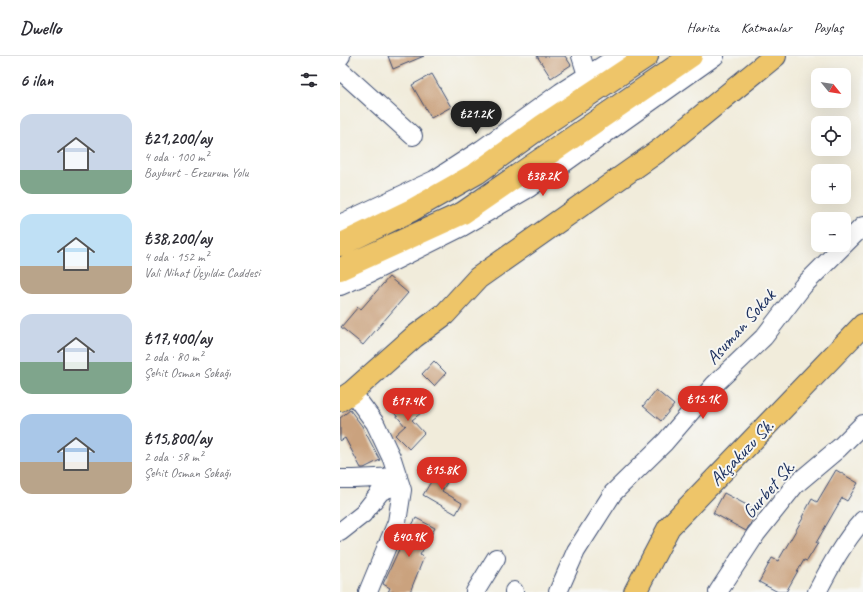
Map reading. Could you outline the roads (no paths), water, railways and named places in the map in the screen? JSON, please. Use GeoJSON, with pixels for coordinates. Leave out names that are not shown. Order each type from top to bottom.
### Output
{"type":"FeatureCollection","features":[{"type":"Feature","properties":{"kind":"main road"},"geometry":{"type":"LineString","coordinates":[[340,245],[412,210],[477,173],[542,126],[647,56]]}},
{"type":"Feature","properties":{"kind":"main road"},"geometry":{"type":"LineString","coordinates":[[340,269],[463,213],[691,56]]}},
{"type":"Feature","properties":{"kind":"main road"},"geometry":{"type":"LineString","coordinates":[[346,396],[414,337],[445,314],[478,278],[661,149],[775,56]]}},
{"type":"Feature","properties":{"kind":"main road","name":"Akçakuzu Sk."},"geometry":{"type":"LineString","coordinates":[[636,592],[669,527],[863,325]]}},
{"type":"Feature","properties":{"kind":"street"},"geometry":{"type":"LineString","coordinates":[[581,56],[587,76]]}},
{"type":"Feature","properties":{"kind":"street"},"geometry":{"type":"LineString","coordinates":[[340,224],[434,180],[482,149],[561,92],[618,56]]}},
{"type":"Feature","properties":{"kind":"street"},"geometry":{"type":"LineString","coordinates":[[340,286],[370,273],[462,227],[529,188],[715,56]]}},
{"type":"Feature","properties":{"kind":"street"},"geometry":{"type":"LineString","coordinates":[[340,70],[413,136]]}},
{"type":"Feature","properties":{"kind":"street","name":"Asuman Sokak"},"geometry":{"type":"LineString","coordinates":[[851,238],[863,226]]}},
{"type":"Feature","properties":{"kind":"street","name":"Asuman Sokak"},"geometry":{"type":"LineString","coordinates":[[558,592],[576,551],[613,493],[665,442],[714,385],[764,337],[803,286],[837,252]]}},
{"type":"Feature","properties":{"kind":"street"},"geometry":{"type":"LineString","coordinates":[[346,396],[375,423],[392,459],[402,490],[397,522],[368,592]]}},
{"type":"Feature","properties":{"kind":"street","name":"Gurbet Sk."},"geometry":{"type":"LineString","coordinates":[[718,592],[756,534],[795,485],[839,448],[863,424]]}},
{"type":"Feature","properties":{"kind":"street"},"geometry":{"type":"LineString","coordinates":[[340,479],[399,480]]}},
{"type":"Feature","properties":{"kind":"street"},"geometry":{"type":"LineString","coordinates":[[340,532],[364,514],[381,491],[399,480]]}},
{"type":"Feature","properties":{"kind":"street"},"geometry":{"type":"LineString","coordinates":[[817,592],[850,536],[863,520]]}},
{"type":"Feature","properties":{"kind":"street"},"geometry":{"type":"LineString","coordinates":[[475,592],[496,558]]}}]}
